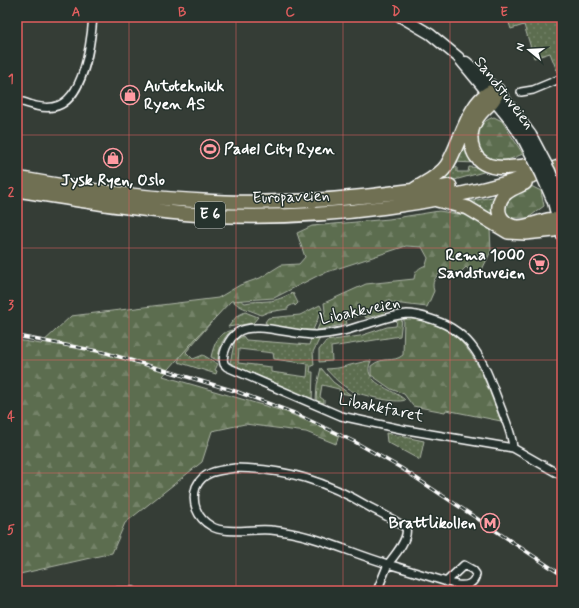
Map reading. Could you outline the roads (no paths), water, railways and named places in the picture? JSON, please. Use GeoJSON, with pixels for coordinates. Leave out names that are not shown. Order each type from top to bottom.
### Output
{"type":"FeatureCollection","features":[{"type":"Feature","properties":{"kind":"highway","name":"E 6"},"geometry":{"type":"LineString","coordinates":[[493,95],[471,132],[471,144],[475,155],[482,163],[490,166],[501,167],[539,164]]}},
{"type":"Feature","properties":{"kind":"highway","name":"E 6"},"geometry":{"type":"LineString","coordinates":[[412,191],[434,177],[447,165],[476,104],[493,95]]}},
{"type":"Feature","properties":{"kind":"highway","name":"Europaveien"},"geometry":{"type":"LineString","coordinates":[[17,178],[110,194],[206,203],[262,204],[327,201],[459,184],[562,157]]}},
{"type":"Feature","properties":{"kind":"highway","name":"E 6"},"geometry":{"type":"LineString","coordinates":[[452,203],[511,190],[559,168]]}},
{"type":"Feature","properties":{"kind":"highway","name":"Europaveien"},"geometry":{"type":"LineString","coordinates":[[17,190],[156,211],[204,215],[263,216],[329,213],[403,205],[509,182],[559,168]]}},
{"type":"Feature","properties":{"kind":"highway","name":"E 6"},"geometry":{"type":"LineString","coordinates":[[511,190],[502,198],[499,206],[501,218],[507,224],[518,227],[539,224],[547,220],[561,226]]}},
{"type":"Feature","properties":{"kind":"highway","name":"E 6"},"geometry":{"type":"LineString","coordinates":[[430,199],[452,203],[473,210],[508,232],[525,233],[561,226]]}},
{"type":"Feature","properties":{"kind":"main road","name":"Sandstuveien"},"geometry":{"type":"LineString","coordinates":[[401,17],[430,34],[458,57],[473,66],[493,95],[526,136],[541,174],[558,202],[561,226]]}},
{"type":"Feature","properties":{"kind":"street"},"geometry":{"type":"LineString","coordinates":[[17,100],[47,107],[61,105],[69,98],[78,85],[86,62],[93,17]]}},
{"type":"Feature","properties":{"kind":"street"},"geometry":{"type":"LineString","coordinates":[[521,92],[533,90],[562,78]]}},
{"type":"Feature","properties":{"kind":"street","name":"Libakkveien"},"geometry":{"type":"LineString","coordinates":[[233,337],[243,330],[254,329],[301,335],[337,332],[398,315],[416,315],[438,322],[452,328],[474,347],[487,368],[511,430],[513,448]]}},
{"type":"Feature","properties":{"kind":"street","name":"Libakkfaret"},"geometry":{"type":"LineString","coordinates":[[233,337],[224,356],[224,364],[227,367],[321,408],[341,416],[401,429],[513,448],[562,476]]}},
{"type":"Feature","properties":{"kind":"street"},"geometry":{"type":"LineString","coordinates":[[377,591],[388,564],[403,542],[407,532],[406,528],[336,488],[311,478],[285,472],[263,468],[235,468],[210,473],[200,481],[196,487],[194,497],[199,517],[214,528],[270,529],[303,535],[388,564],[446,582]]}},
{"type":"Feature","properties":{"kind":"street"},"geometry":{"type":"LineString","coordinates":[[113,591],[133,591]]}},
{"type":"Feature","properties":{"kind":"railway"},"geometry":{"type":"LineString","coordinates":[[17,336],[103,352],[235,391],[294,413],[355,442],[401,468],[562,575]]}},
{"type":"Feature","properties":{"kind":"place","name":"Autoteknikk Ryen AS"},"geometry":{"type":"Point","coordinates":[130,95]}},
{"type":"Feature","properties":{"kind":"place","name":"Padel City Ryen"},"geometry":{"type":"Point","coordinates":[210,149]}},
{"type":"Feature","properties":{"kind":"place","name":"Jysk Ryen, Oslo"},"geometry":{"type":"Point","coordinates":[113,158]}},
{"type":"Feature","properties":{"kind":"place","name":"Rema 1000 Sandstuveien"},"geometry":{"type":"Point","coordinates":[539,264]}},
{"type":"Feature","properties":{"kind":"place","name":"Brattlikollen"},"geometry":{"type":"Point","coordinates":[490,523]}}]}
